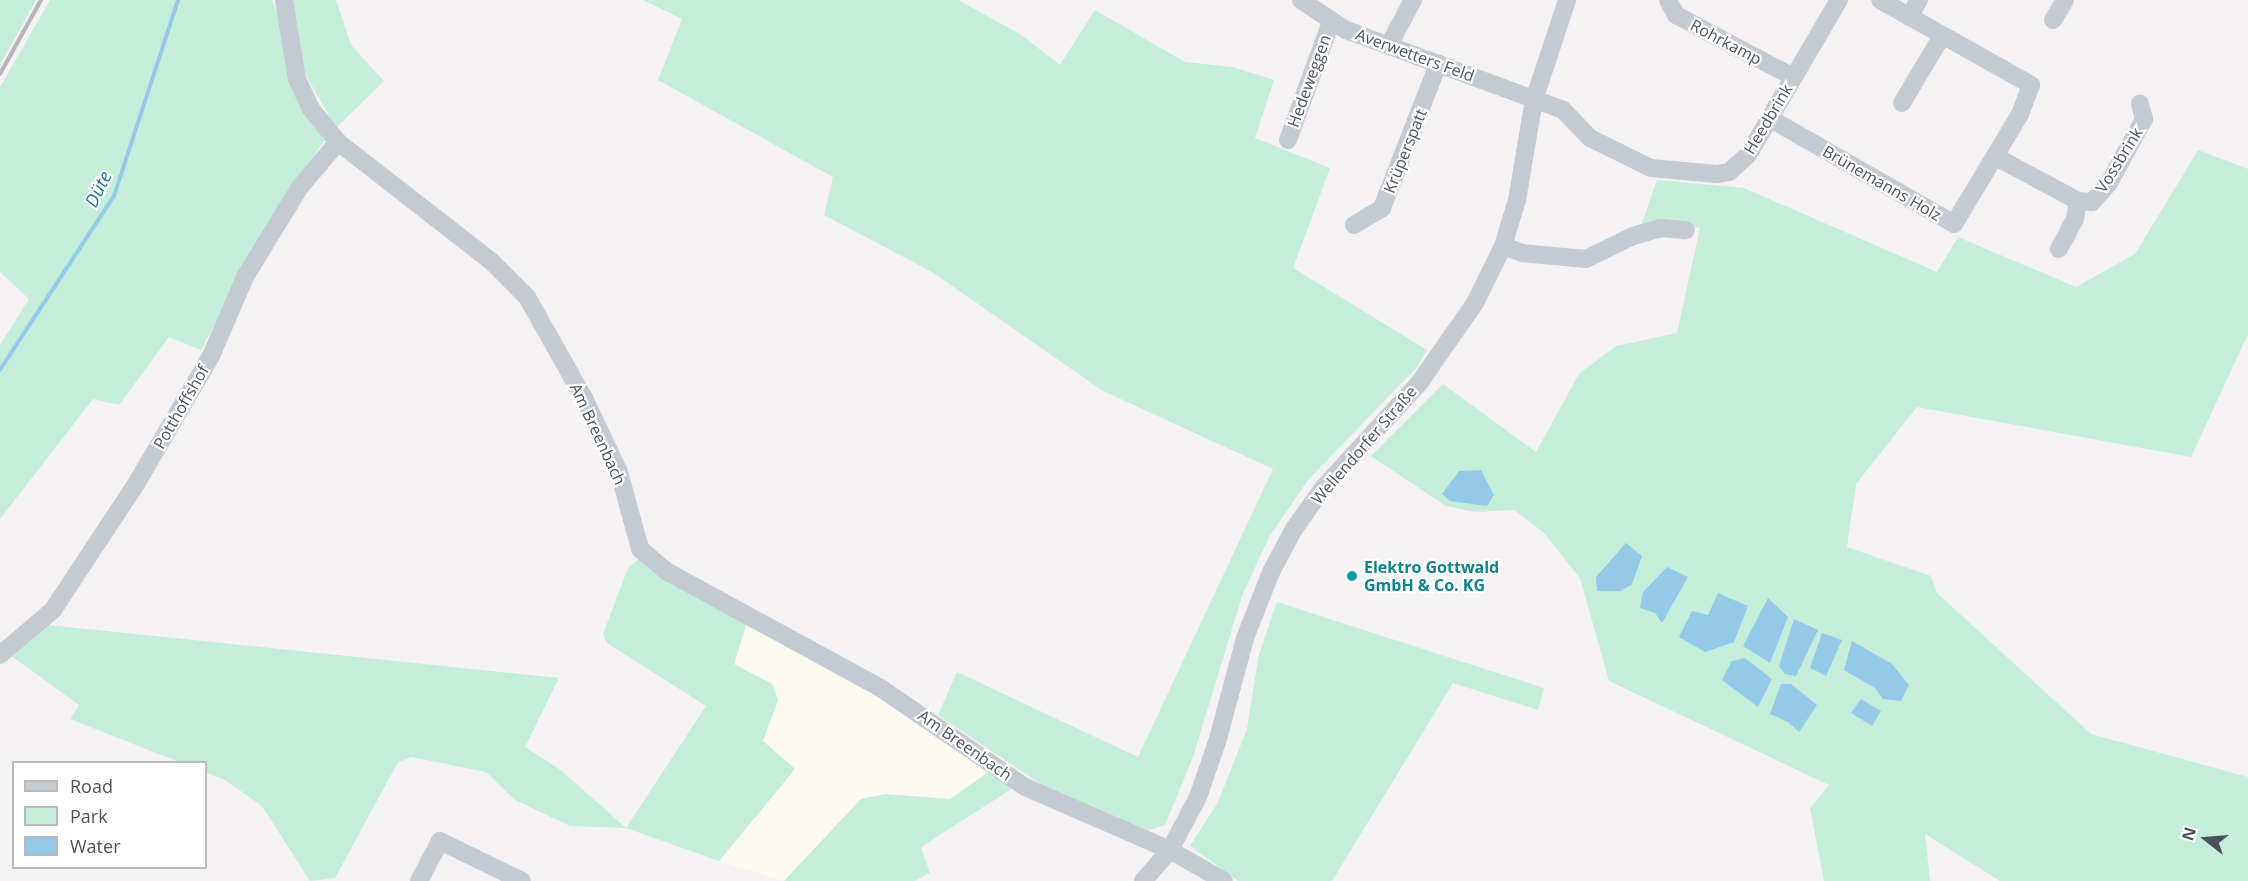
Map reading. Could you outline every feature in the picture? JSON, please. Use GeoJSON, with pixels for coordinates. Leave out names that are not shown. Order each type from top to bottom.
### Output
{"type":"FeatureCollection","features":[{"type":"Feature","properties":{"kind":"street","name":"Am Breenbach"},"geometry":{"type":"LineString","coordinates":[[284,0],[297,79],[311,109],[338,142],[492,261],[526,297],[584,398],[619,472],[640,549],[666,571],[882,688],[1025,787],[1170,850],[1224,881]]}},
{"type":"Feature","properties":{"kind":"street","name":"Averwetters Feld"},"geometry":{"type":"LineString","coordinates":[[1301,0],[1331,22],[1534,100]]}},
{"type":"Feature","properties":{"kind":"street"},"geometry":{"type":"LineString","coordinates":[[1389,45],[1413,0]]}},
{"type":"Feature","properties":{"kind":"street","name":"Wellendorfer Straße"},"geometry":{"type":"LineString","coordinates":[[1143,881],[1170,850],[1198,797],[1218,739],[1245,638],[1270,572],[1323,488],[1420,382],[1454,337],[1503,246],[1517,200],[1534,100],[1567,0]]}},
{"type":"Feature","properties":{"kind":"street","name":"Rohrkamp"},"geometry":{"type":"LineString","coordinates":[[1668,0],[1676,15],[1793,77]]}},
{"type":"Feature","properties":{"kind":"street","name":"Heedbrink"},"geometry":{"type":"LineString","coordinates":[[1534,100],[1563,110],[1590,138],[1651,168],[1717,174],[1729,172],[1748,155],[1839,0]]}},
{"type":"Feature","properties":{"kind":"street","name":"Brünemanns Holz"},"geometry":{"type":"LineString","coordinates":[[1771,118],[1954,224],[2020,114],[2031,85],[1880,0]]}},
{"type":"Feature","properties":{"kind":"street"},"geometry":{"type":"LineString","coordinates":[[1909,17],[1918,0]]}},
{"type":"Feature","properties":{"kind":"street"},"geometry":{"type":"LineString","coordinates":[[2053,20],[2065,0]]}},
{"type":"Feature","properties":{"kind":"street","name":"Hedeweggen"},"geometry":{"type":"LineString","coordinates":[[1288,140],[1331,22]]}},
{"type":"Feature","properties":{"kind":"street"},"geometry":{"type":"LineString","coordinates":[[1902,103],[1942,36]]}},
{"type":"Feature","properties":{"kind":"street","name":"Krüperspatt"},"geometry":{"type":"LineString","coordinates":[[1354,225],[1382,208],[1438,64]]}},
{"type":"Feature","properties":{"kind":"street","name":"Vossbrink"},"geometry":{"type":"LineString","coordinates":[[1996,157],[2078,201],[2092,202],[2109,183],[2144,119],[2140,104]]}},
{"type":"Feature","properties":{"kind":"street","name":"Potthoffshof"},"geometry":{"type":"LineString","coordinates":[[0,655],[53,610],[136,484],[212,356],[245,277],[300,187],[338,142]]}},
{"type":"Feature","properties":{"kind":"street","name":"Vossbrink"},"geometry":{"type":"LineString","coordinates":[[2059,249],[2075,219],[2078,201]]}},
{"type":"Feature","properties":{"kind":"street"},"geometry":{"type":"LineString","coordinates":[[1503,246],[1522,253],[1586,259],[1633,236],[1661,228],[1686,230]]}},
{"type":"Feature","properties":{"kind":"street"},"geometry":{"type":"LineString","coordinates":[[419,881],[440,841],[522,881]]}},
{"type":"Feature","properties":{"kind":"shaded area"},"geometry":{"type":"Polygon","coordinates":[[[748,619],[845,671],[993,769],[950,799],[885,794],[861,799],[784,881],[719,861],[795,769],[763,741],[778,700],[772,684],[733,664],[748,619]]]}},
{"type":"Feature","properties":{"kind":"green space"},"geometry":{"type":"Polygon","coordinates":[[[0,0],[36,0],[0,65],[0,0]]]}},
{"type":"Feature","properties":{"kind":"green space"},"geometry":{"type":"Polygon","coordinates":[[[50,0],[272,0],[325,139],[255,248],[201,350],[169,337],[119,405],[93,399],[0,519],[0,345],[29,299],[0,272],[0,87],[50,0]]]}},
{"type":"Feature","properties":{"kind":"green space"},"geometry":{"type":"Polygon","coordinates":[[[291,0],[336,0],[351,45],[384,81],[336,128],[303,70],[291,0]]]}},
{"type":"Feature","properties":{"kind":"green space"},"geometry":{"type":"Polygon","coordinates":[[[643,0],[958,0],[1020,34],[1060,65],[1095,10],[1185,62],[1233,67],[1274,80],[1255,138],[1330,168],[1293,268],[1427,350],[1418,366],[1308,480],[1269,537],[1242,596],[1193,757],[1165,825],[1142,832],[1060,797],[938,715],[957,672],[1138,757],[1273,469],[1103,391],[932,272],[824,215],[833,177],[658,80],[682,19],[643,0]]]}},
{"type":"Feature","properties":{"kind":"green space"},"geometry":{"type":"Polygon","coordinates":[[[2198,150],[2248,169],[2248,334],[2191,457],[1917,407],[1856,484],[1847,547],[1931,576],[1937,593],[2091,734],[2248,777],[2248,881],[2000,881],[1925,834],[1930,881],[1824,881],[1810,808],[1829,785],[1609,681],[1580,578],[1543,532],[1514,510],[1475,512],[1446,506],[1371,456],[1443,384],[1536,452],[1579,374],[1616,346],[1677,333],[1700,228],[1671,223],[1641,226],[1657,180],[1744,188],[1937,272],[1958,237],[2076,287],[2135,254],[2198,150]]]}},
{"type":"Feature","properties":{"kind":"green space"},"geometry":{"type":"Polygon","coordinates":[[[639,559],[748,619],[734,664],[772,684],[778,700],[763,741],[795,769],[719,861],[626,828],[706,706],[607,643],[603,634],[628,568],[639,559]]]}},
{"type":"Feature","properties":{"kind":"green space"},"geometry":{"type":"Polygon","coordinates":[[[1277,602],[1544,688],[1538,710],[1453,683],[1332,881],[1238,881],[1190,846],[1218,802],[1247,729],[1259,654],[1277,602]]]}},
{"type":"Feature","properties":{"kind":"green space"},"geometry":{"type":"Polygon","coordinates":[[[48,625],[559,678],[525,747],[562,771],[626,828],[570,826],[515,800],[486,772],[412,757],[398,762],[335,878],[310,881],[262,806],[225,780],[207,773],[207,761],[176,761],[70,719],[79,705],[10,655],[48,625]]]}},
{"type":"Feature","properties":{"kind":"green space"},"geometry":{"type":"Polygon","coordinates":[[[993,769],[1013,788],[921,847],[930,873],[915,881],[784,881],[861,799],[885,794],[950,799],[993,769]]]}},
{"type":"Feature","properties":{"kind":"water"},"geometry":{"type":"Polygon","coordinates":[[[1481,470],[1494,495],[1487,506],[1450,501],[1442,494],[1459,471],[1481,470]]]}},
{"type":"Feature","properties":{"kind":"water"},"geometry":{"type":"Polygon","coordinates":[[[1626,543],[1642,556],[1632,584],[1621,591],[1597,591],[1596,577],[1626,543]]]}},
{"type":"Feature","properties":{"kind":"water"},"geometry":{"type":"Polygon","coordinates":[[[1667,567],[1688,577],[1662,623],[1655,613],[1640,608],[1643,592],[1667,567]]]}},
{"type":"Feature","properties":{"kind":"water"},"geometry":{"type":"Polygon","coordinates":[[[1718,593],[1748,606],[1734,642],[1705,652],[1679,637],[1692,611],[1708,615],[1718,593]]]}},
{"type":"Feature","properties":{"kind":"water"},"geometry":{"type":"Polygon","coordinates":[[[1768,598],[1788,617],[1770,663],[1743,646],[1768,598]]]}},
{"type":"Feature","properties":{"kind":"water"},"geometry":{"type":"Polygon","coordinates":[[[1794,619],[1818,630],[1796,676],[1785,674],[1779,666],[1794,619]]]}},
{"type":"Feature","properties":{"kind":"water"},"geometry":{"type":"Polygon","coordinates":[[[1822,633],[1842,640],[1826,676],[1810,668],[1822,633]]]}},
{"type":"Feature","properties":{"kind":"water"},"geometry":{"type":"Polygon","coordinates":[[[1852,641],[1892,664],[1909,685],[1901,701],[1883,699],[1875,688],[1844,670],[1852,641]]]}},
{"type":"Feature","properties":{"kind":"water"},"geometry":{"type":"Polygon","coordinates":[[[1745,658],[1772,679],[1758,707],[1722,680],[1732,661],[1745,658]]]}},
{"type":"Feature","properties":{"kind":"water"},"geometry":{"type":"Polygon","coordinates":[[[1781,684],[1791,684],[1817,705],[1799,732],[1788,722],[1770,714],[1781,684]]]}},
{"type":"Feature","properties":{"kind":"water"},"geometry":{"type":"Polygon","coordinates":[[[1861,699],[1881,711],[1872,726],[1851,713],[1861,699]]]}},
{"type":"Feature","properties":{"kind":"waterway","name":"Düte"},"geometry":{"type":"LineString","coordinates":[[0,370],[114,196],[178,0]]}},
{"type":"Feature","properties":{"kind":"railway"},"geometry":{"type":"LineString","coordinates":[[0,74],[41,0]]}},
{"type":"Feature","properties":{"kind":"place","name":"Elektro Gottwald GmbH & Co. KG"},"geometry":{"type":"Point","coordinates":[1352,576]}}]}
